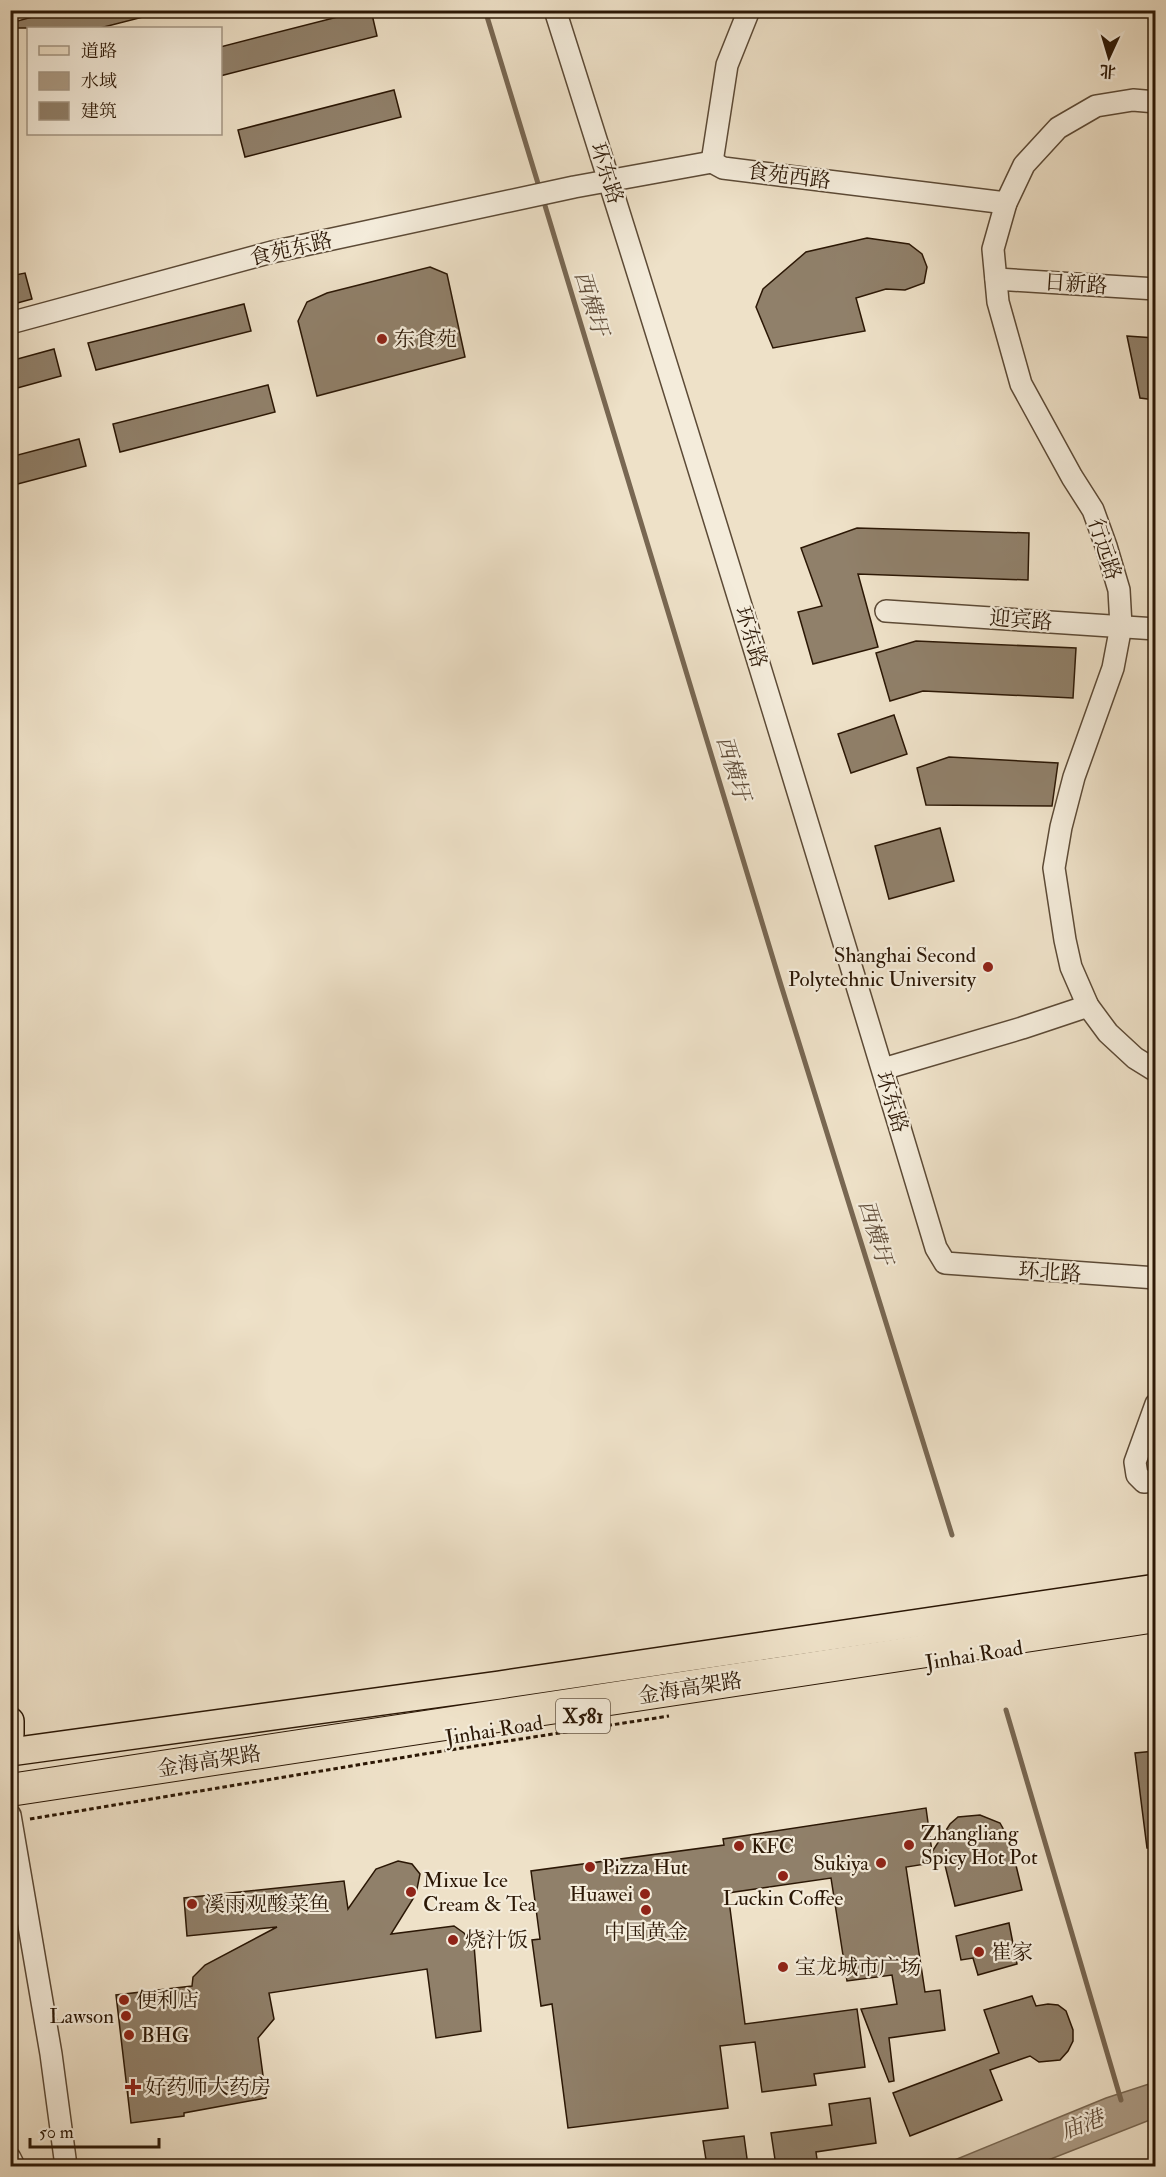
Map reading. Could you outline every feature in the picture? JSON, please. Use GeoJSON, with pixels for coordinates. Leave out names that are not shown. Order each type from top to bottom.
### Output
{"type":"FeatureCollection","features":[{"type":"Feature","properties":{"kind":"highway","name":"金海高架路"},"geometry":{"type":"LineString","coordinates":[[10,1772],[661,1671],[1155,1599]]}},
{"type":"Feature","properties":{"kind":"highway","name":"金海高架路"},"geometry":{"type":"LineString","coordinates":[[10,1790],[1155,1616]]}},
{"type":"Feature","properties":{"kind":"main road","name":"Jinhai Road"},"geometry":{"type":"LineString","coordinates":[[10,1752],[510,1683],[1155,1588]]}},
{"type":"Feature","properties":{"kind":"main road","name":"Jinhai Road"},"geometry":{"type":"LineString","coordinates":[[11,1814],[1155,1626]]}},
{"type":"Feature","properties":{"kind":"main road"},"geometry":{"type":"LineString","coordinates":[[10,1721],[10,1734]]}},
{"type":"Feature","properties":{"kind":"street","name":"环东路"},"geometry":{"type":"LineString","coordinates":[[555,10],[883,1069],[936,1248],[945,1263]]}},
{"type":"Feature","properties":{"kind":"street"},"geometry":{"type":"LineString","coordinates":[[712,162],[727,65],[749,10]]}},
{"type":"Feature","properties":{"kind":"street","name":"行远路"},"geometry":{"type":"LineString","coordinates":[[1155,102],[1133,100],[1096,106],[1058,129],[1024,165],[1006,203],[993,249],[998,302],[1021,384],[1072,477],[1093,510],[1119,590],[1121,626],[1113,668],[1074,777],[1061,827],[1054,868],[1071,967],[1088,1006],[1108,1033],[1135,1058],[1155,1071]]}},
{"type":"Feature","properties":{"kind":"street","name":"食苑西路"},"geometry":{"type":"LineString","coordinates":[[574,187],[712,162],[723,168],[1006,203]]}},
{"type":"Feature","properties":{"kind":"street","name":"食苑东路"},"geometry":{"type":"LineString","coordinates":[[10,323],[272,252],[574,187]]}},
{"type":"Feature","properties":{"kind":"street","name":"日新路"},"geometry":{"type":"LineString","coordinates":[[996,279],[1155,289]]}},
{"type":"Feature","properties":{"kind":"street","name":"迎宾路"},"geometry":{"type":"LineString","coordinates":[[886,612],[1155,628]]}},
{"type":"Feature","properties":{"kind":"street"},"geometry":{"type":"LineString","coordinates":[[883,1069],[1088,1006]]}},
{"type":"Feature","properties":{"kind":"street","name":"环北路"},"geometry":{"type":"LineString","coordinates":[[945,1263],[1155,1278]]}},
{"type":"Feature","properties":{"kind":"street"},"geometry":{"type":"LineString","coordinates":[[1155,1404],[1135,1462],[1137,1475],[1144,1482],[1155,1481]]}},
{"type":"Feature","properties":{"kind":"street"},"geometry":{"type":"LineString","coordinates":[[11,1814],[51,2054],[66,2166]]}},
{"type":"Feature","properties":{"kind":"street"},"geometry":{"type":"LineString","coordinates":[[10,2158],[14,2166]]}},
{"type":"Feature","properties":{"kind":"path"},"geometry":{"type":"LineString","coordinates":[[11,1814],[672,1716]]}},
{"type":"Feature","properties":{"kind":"water","name":"庙港"},"geometry":{"type":"Polygon","coordinates":[[[1155,2082],[1155,2118],[1033,2166],[940,2166],[1106,2098],[1155,2082]]]}},
{"type":"Feature","properties":{"kind":"building"},"geometry":{"type":"Polygon","coordinates":[[[58,10],[151,10],[151,15],[104,27],[10,28],[10,23],[58,10]]]}},
{"type":"Feature","properties":{"kind":"building"},"geometry":{"type":"Polygon","coordinates":[[[365,10],[371,10],[377,36],[222,75],[222,46],[365,10]]]}},
{"type":"Feature","properties":{"kind":"building"},"geometry":{"type":"Polygon","coordinates":[[[394,90],[401,117],[245,157],[238,130],[394,90]]]}},
{"type":"Feature","properties":{"kind":"building"},"geometry":{"type":"Polygon","coordinates":[[[867,238],[909,244],[922,254],[927,267],[924,283],[905,290],[886,289],[856,298],[865,331],[773,348],[756,307],[763,289],[806,252],[867,238]]]}},
{"type":"Feature","properties":{"kind":"building","name":"东食苑"},"geometry":{"type":"Polygon","coordinates":[[[430,267],[447,274],[465,357],[317,396],[298,321],[307,302],[327,293],[430,267]]]}},
{"type":"Feature","properties":{"kind":"building"},"geometry":{"type":"Polygon","coordinates":[[[25,273],[32,299],[10,305],[10,276],[25,273]]]}},
{"type":"Feature","properties":{"kind":"building"},"geometry":{"type":"Polygon","coordinates":[[[244,304],[251,331],[96,370],[88,343],[244,304]]]}},
{"type":"Feature","properties":{"kind":"building"},"geometry":{"type":"Polygon","coordinates":[[[1127,336],[1155,338],[1155,400],[1140,398],[1127,336]]]}},
{"type":"Feature","properties":{"kind":"building"},"geometry":{"type":"Polygon","coordinates":[[[54,349],[61,376],[10,390],[10,361],[54,349]]]}},
{"type":"Feature","properties":{"kind":"building"},"geometry":{"type":"Polygon","coordinates":[[[268,385],[275,412],[120,452],[113,424],[268,385]]]}},
{"type":"Feature","properties":{"kind":"building"},"geometry":{"type":"Polygon","coordinates":[[[79,439],[86,466],[10,486],[10,457],[79,439]]]}},
{"type":"Feature","properties":{"kind":"building"},"geometry":{"type":"Polygon","coordinates":[[[857,528],[1029,533],[1028,580],[858,574],[878,647],[813,664],[798,612],[822,606],[801,548],[857,528]]]}},
{"type":"Feature","properties":{"kind":"building"},"geometry":{"type":"Polygon","coordinates":[[[916,641],[1076,648],[1073,698],[923,691],[890,701],[876,653],[916,641]]]}},
{"type":"Feature","properties":{"kind":"building"},"geometry":{"type":"Polygon","coordinates":[[[894,715],[907,754],[851,773],[838,734],[894,715]]]}},
{"type":"Feature","properties":{"kind":"building"},"geometry":{"type":"Polygon","coordinates":[[[949,757],[1058,763],[1052,806],[926,805],[917,768],[949,757]]]}},
{"type":"Feature","properties":{"kind":"building"},"geometry":{"type":"Polygon","coordinates":[[[940,828],[954,881],[889,899],[875,846],[940,828]]]}},
{"type":"Feature","properties":{"kind":"building"},"geometry":{"type":"Polygon","coordinates":[[[1155,1751],[1155,1848],[1147,1848],[1135,1753],[1155,1751]]]}},
{"type":"Feature","properties":{"kind":"building"},"geometry":{"type":"Polygon","coordinates":[[[926,1808],[932,1852],[950,1824],[958,1817],[980,1815],[1000,1823],[1010,1841],[1022,1890],[955,1906],[944,1861],[906,1867],[925,1992],[940,1990],[945,2030],[889,2038],[894,2081],[889,2082],[861,2009],[897,2004],[892,1975],[847,1981],[831,1878],[728,1893],[745,2024],[857,2009],[865,2067],[814,2074],[816,2085],[762,2092],[755,2042],[720,2046],[728,2108],[568,2128],[552,2004],[541,2006],[532,1940],[540,1939],[531,1871],[724,1845],[723,1839],[926,1808]]]}},
{"type":"Feature","properties":{"kind":"building"},"geometry":{"type":"Polygon","coordinates":[[[398,1861],[412,1864],[420,1874],[416,1894],[391,1934],[454,1926],[464,1933],[474,1945],[481,2031],[436,2038],[427,1969],[269,1993],[274,2019],[258,2038],[266,2098],[184,2113],[184,2116],[131,2123],[116,1995],[192,1986],[193,1977],[205,1965],[277,1927],[187,1936],[184,1898],[344,1881],[348,1909],[376,1869],[398,1861]]]}},
{"type":"Feature","properties":{"kind":"building"},"geometry":{"type":"Polygon","coordinates":[[[1009,1923],[1017,1964],[978,1975],[973,1958],[961,1960],[956,1936],[1009,1923]]]}},
{"type":"Feature","properties":{"kind":"building"},"geometry":{"type":"Polygon","coordinates":[[[1032,1996],[1036,2006],[1058,2005],[1066,2011],[1073,2030],[1073,2041],[1068,2051],[1060,2060],[1039,2062],[1030,2056],[990,2070],[1002,2100],[910,2136],[893,2093],[999,2053],[984,2010],[1032,1996]]]}},
{"type":"Feature","properties":{"kind":"building"},"geometry":{"type":"Polygon","coordinates":[[[870,2098],[876,2143],[816,2152],[818,2166],[776,2166],[771,2133],[832,2125],[829,2104],[870,2098]]]}},
{"type":"Feature","properties":{"kind":"building"},"geometry":{"type":"Polygon","coordinates":[[[744,2136],[748,2166],[707,2166],[703,2141],[744,2136]]]}},
{"type":"Feature","properties":{"kind":"waterway","name":"西横圩"},"geometry":{"type":"LineString","coordinates":[[485,10],[540,190]]}},
{"type":"Feature","properties":{"kind":"waterway","name":"西横圩"},"geometry":{"type":"LineString","coordinates":[[543,199],[781,985],[952,1535]]}},
{"type":"Feature","properties":{"kind":"waterway"},"geometry":{"type":"LineString","coordinates":[[1006,1710],[1121,2100]]}},
{"type":"Feature","properties":{"kind":"place","name":"东食苑"},"geometry":{"type":"Point","coordinates":[382,339]}},
{"type":"Feature","properties":{"kind":"place","name":"Shanghai Second Polytechnic University"},"geometry":{"type":"Point","coordinates":[988,967]}},
{"type":"Feature","properties":{"kind":"place","name":"Zhangliang Spicy Hot Pot"},"geometry":{"type":"Point","coordinates":[909,1845]}},
{"type":"Feature","properties":{"kind":"place","name":"KFC"},"geometry":{"type":"Point","coordinates":[739,1846]}},
{"type":"Feature","properties":{"kind":"place","name":"Sukiya"},"geometry":{"type":"Point","coordinates":[881,1863]}},
{"type":"Feature","properties":{"kind":"place","name":"Pizza Hut"},"geometry":{"type":"Point","coordinates":[590,1867]}},
{"type":"Feature","properties":{"kind":"place","name":"Luckin Coffee"},"geometry":{"type":"Point","coordinates":[783,1876]}},
{"type":"Feature","properties":{"kind":"place","name":"Mixue Ice Cream & Tea"},"geometry":{"type":"Point","coordinates":[411,1892]}},
{"type":"Feature","properties":{"kind":"place","name":"Huawei"},"geometry":{"type":"Point","coordinates":[645,1894]}},
{"type":"Feature","properties":{"kind":"place","name":"溪雨观酸菜鱼"},"geometry":{"type":"Point","coordinates":[192,1904]}},
{"type":"Feature","properties":{"kind":"place","name":"中国黄金"},"geometry":{"type":"Point","coordinates":[646,1910]}},
{"type":"Feature","properties":{"kind":"place","name":"烧汁饭"},"geometry":{"type":"Point","coordinates":[453,1940]}},
{"type":"Feature","properties":{"kind":"place","name":"崔家"},"geometry":{"type":"Point","coordinates":[979,1952]}},
{"type":"Feature","properties":{"kind":"place","name":"宝龙城市广场"},"geometry":{"type":"Point","coordinates":[783,1967]}},
{"type":"Feature","properties":{"kind":"place","name":"便利店"},"geometry":{"type":"Point","coordinates":[124,2000]}},
{"type":"Feature","properties":{"kind":"place","name":"Lawson"},"geometry":{"type":"Point","coordinates":[126,2016]}},
{"type":"Feature","properties":{"kind":"place","name":"BHG"},"geometry":{"type":"Point","coordinates":[129,2035]}},
{"type":"Feature","properties":{"kind":"place","name":"好药师大药房"},"geometry":{"type":"Point","coordinates":[133,2087]}}]}
